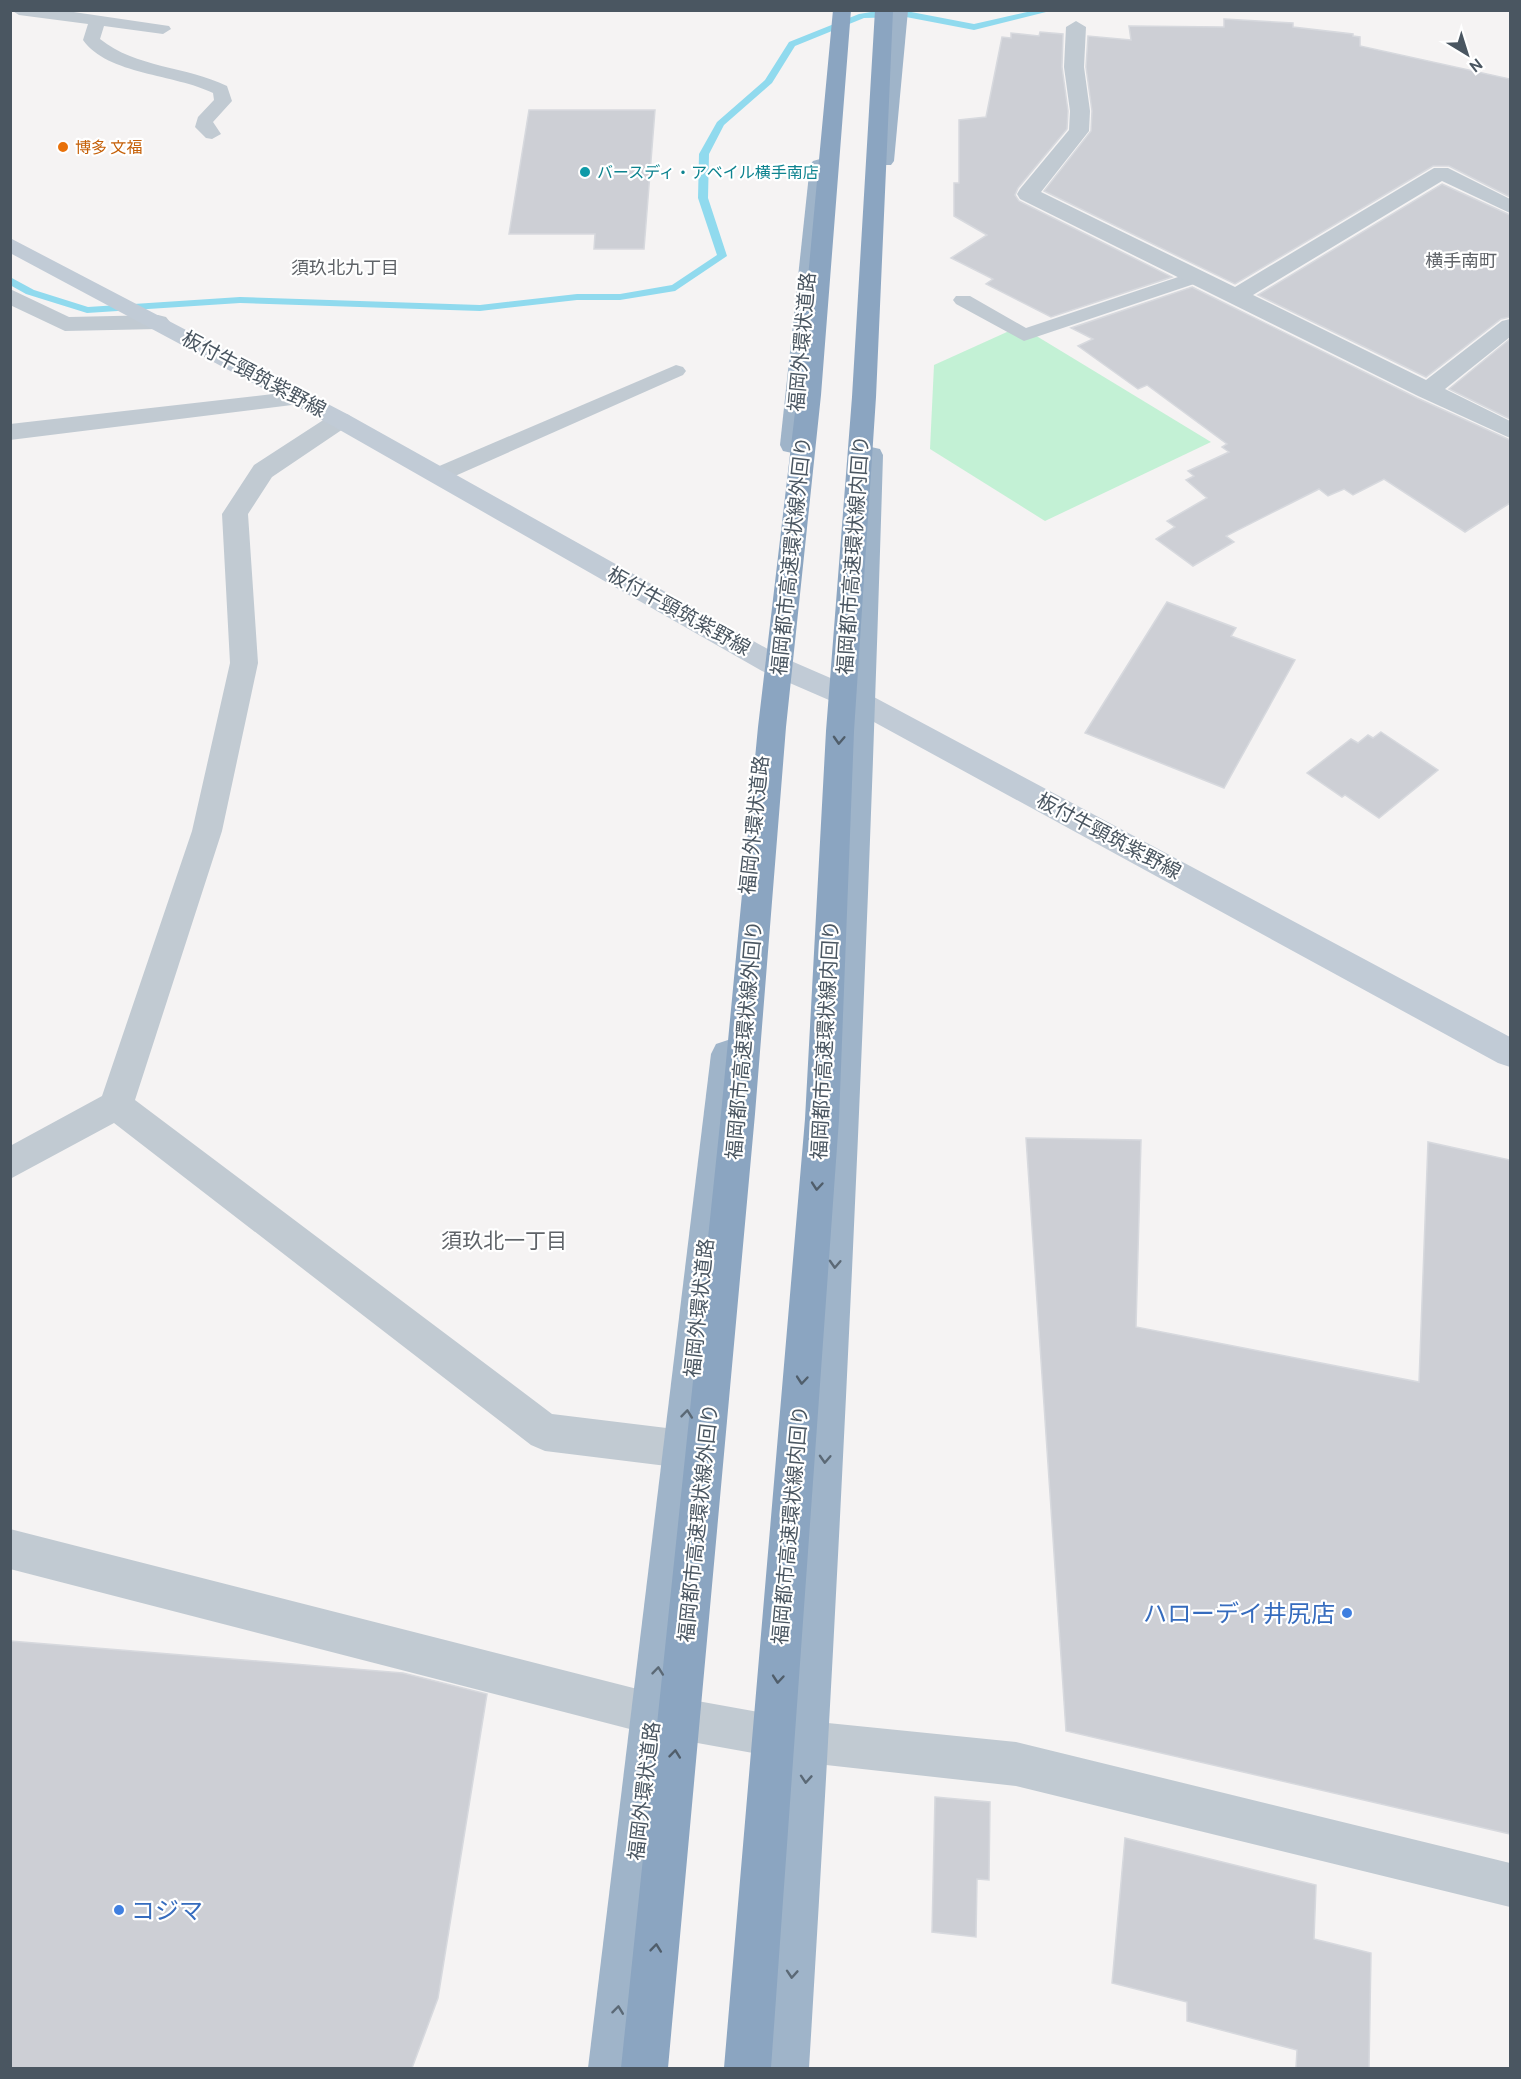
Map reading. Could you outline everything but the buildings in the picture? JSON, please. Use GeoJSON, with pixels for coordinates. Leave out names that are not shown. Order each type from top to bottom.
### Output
{"type":"FeatureCollection","features":[{"type":"Feature","properties":{"kind":"highway","name":"福岡外環状道路"},"geometry":{"type":"LineString","coordinates":[[611,2068],[772,664],[813,218],[841,10]]}},
{"type":"Feature","properties":{"kind":"highway","name":"福岡都市高速環状線外回り"},"geometry":{"type":"LineString","coordinates":[[644,2068],[736,1138],[772,727],[809,395],[841,10]]}},
{"type":"Feature","properties":{"kind":"highway","name":"福岡都市高速環状線内回り"},"geometry":{"type":"LineString","coordinates":[[747,2068],[822,1119],[840,731],[864,397],[884,10]]}},
{"type":"Feature","properties":{"kind":"highway"},"geometry":{"type":"LineString","coordinates":[[785,2068],[808,1742],[862,703],[879,215],[899,10]]}},
{"type":"Feature","properties":{"kind":"main road","name":"板付牛頸筑紫野線"},"geometry":{"type":"LineString","coordinates":[[10,244],[340,420],[772,664],[862,703],[1510,1053]]}},
{"type":"Feature","properties":{"kind":"street"},"geometry":{"type":"LineString","coordinates":[[1076,27],[1074,67],[1080,111],[1078,131],[1028,194],[1427,391],[1510,429]]}},
{"type":"Feature","properties":{"kind":"street"},"geometry":{"type":"LineString","coordinates":[[1236,296],[1441,172],[1510,207]]}},
{"type":"Feature","properties":{"kind":"street"},"geometry":{"type":"LineString","coordinates":[[10,296],[65,324],[158,322]]}},
{"type":"Feature","properties":{"kind":"street"},"geometry":{"type":"LineString","coordinates":[[1427,391],[1510,326]]}},
{"type":"Feature","properties":{"kind":"street"},"geometry":{"type":"LineString","coordinates":[[10,432],[298,398]]}},
{"type":"Feature","properties":{"kind":"street"},"geometry":{"type":"LineString","coordinates":[[10,1164],[116,1105],[207,831],[244,663],[235,514],[263,471],[340,420]]}},
{"type":"Feature","properties":{"kind":"street"},"geometry":{"type":"LineString","coordinates":[[116,1105],[545,1432],[683,1449]]}},
{"type":"Feature","properties":{"kind":"street"},"geometry":{"type":"LineString","coordinates":[[10,1549],[653,1714],[808,1742],[1016,1764],[1510,1885]]}},
{"type":"Feature","properties":{"kind":"lane"},"geometry":{"type":"LineString","coordinates":[[19,10],[164,29]]}},
{"type":"Feature","properties":{"kind":"lane"},"geometry":{"type":"LineString","coordinates":[[98,21],[91,40],[103,52],[138,65],[203,80],[221,90],[223,101],[204,121],[204,127],[212,134]]}},
{"type":"Feature","properties":{"kind":"lane"},"geometry":{"type":"LineString","coordinates":[[963,300],[1024,335],[1196,277]]}},
{"type":"Feature","properties":{"kind":"lane"},"geometry":{"type":"LineString","coordinates":[[438,475],[676,371]]}},
{"type":"Feature","properties":{"kind":"green space"},"geometry":{"type":"Polygon","coordinates":[[[1020,326],[1211,442],[1045,521],[930,449],[934,365],[1020,326]]]}},
{"type":"Feature","properties":{"kind":"waterway"},"geometry":{"type":"LineString","coordinates":[[10,280],[30,292],[87,310],[240,300],[480,308],[577,297],[620,297],[675,288],[722,256],[703,198],[704,154],[720,124],[769,81],[792,44],[862,16],[877,14],[906,14],[974,27],[1050,10]]}},
{"type":"Feature","properties":{"kind":"place","name":"博多 文福"},"geometry":{"type":"Point","coordinates":[63,147]}},
{"type":"Feature","properties":{"kind":"place","name":"バースディ・アベイル横手南店"},"geometry":{"type":"Point","coordinates":[585,172]}},
{"type":"Feature","properties":{"kind":"place","name":"ハローデイ井尻店"},"geometry":{"type":"Point","coordinates":[1347,1613]}},
{"type":"Feature","properties":{"kind":"place","name":"コジマ"},"geometry":{"type":"Point","coordinates":[119,1910]}},
{"type":"Feature","properties":{"kind":"district","name":"横手南町"},"geometry":{"type":"Point","coordinates":[1461,261]}},
{"type":"Feature","properties":{"kind":"district","name":"須玖北九丁目"},"geometry":{"type":"Point","coordinates":[345,268]}},
{"type":"Feature","properties":{"kind":"district","name":"須玖北一丁目"},"geometry":{"type":"Point","coordinates":[504,1240]}}]}
